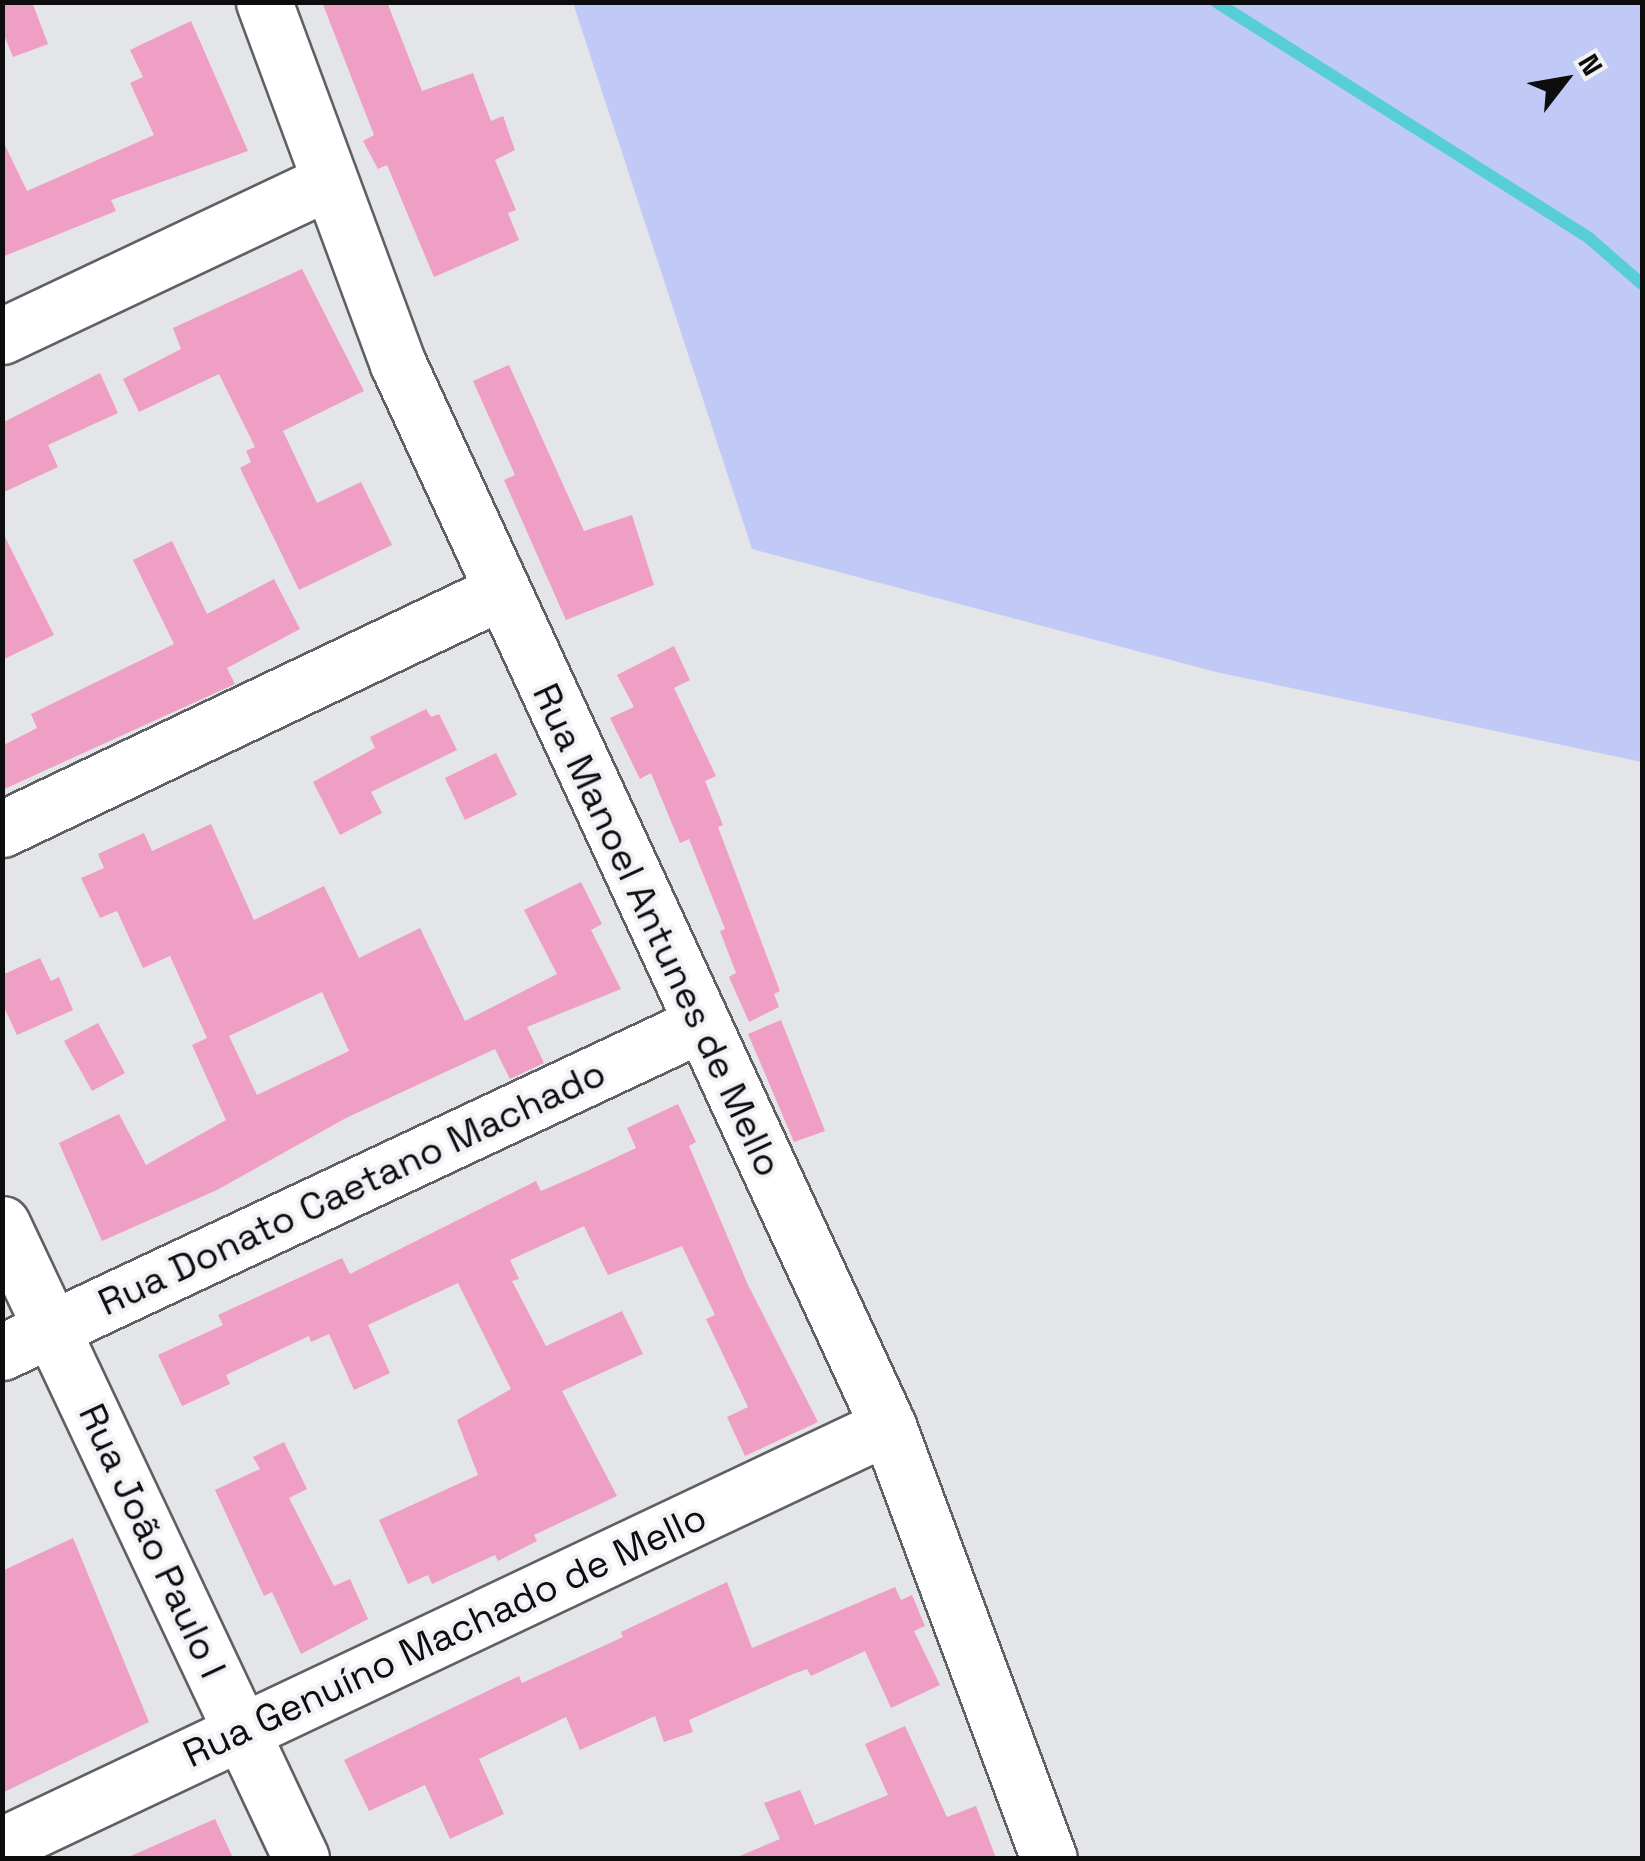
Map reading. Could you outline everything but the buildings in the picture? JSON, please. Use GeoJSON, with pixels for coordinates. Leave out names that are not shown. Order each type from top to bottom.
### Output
{"type":"FeatureCollection","features":[{"type":"Feature","properties":{"kind":"street","name":"Rua Manoel Antunes de Mello"},"geometry":{"type":"LineString","coordinates":[[264,2],[326,183],[500,592],[888,1426],[1051,1858]]}},
{"type":"Feature","properties":{"kind":"street"},"geometry":{"type":"LineString","coordinates":[[2,336],[326,183]]}},
{"type":"Feature","properties":{"kind":"street"},"geometry":{"type":"LineString","coordinates":[[2,828],[500,592]]}},
{"type":"Feature","properties":{"kind":"street","name":"Rua Donato Caetano Machado"},"geometry":{"type":"LineString","coordinates":[[2,1352],[701,1024]]}},
{"type":"Feature","properties":{"kind":"street","name":"Rua João Paulo I"},"geometry":{"type":"LineString","coordinates":[[2,1224],[301,1858]]}},
{"type":"Feature","properties":{"kind":"street","name":"Rua Genuíno Machado de Mello"},"geometry":{"type":"LineString","coordinates":[[2,1845],[888,1426]]}},
{"type":"Feature","properties":{"kind":"shaded area"},"geometry":{"type":"Polygon","coordinates":[[[573,3],[1642,3],[1642,762],[1216,672],[752,549],[573,3]]]}},
{"type":"Feature","properties":{"kind":"waterway"},"geometry":{"type":"LineString","coordinates":[[1216,2],[1589,238],[1642,284]]}}]}
